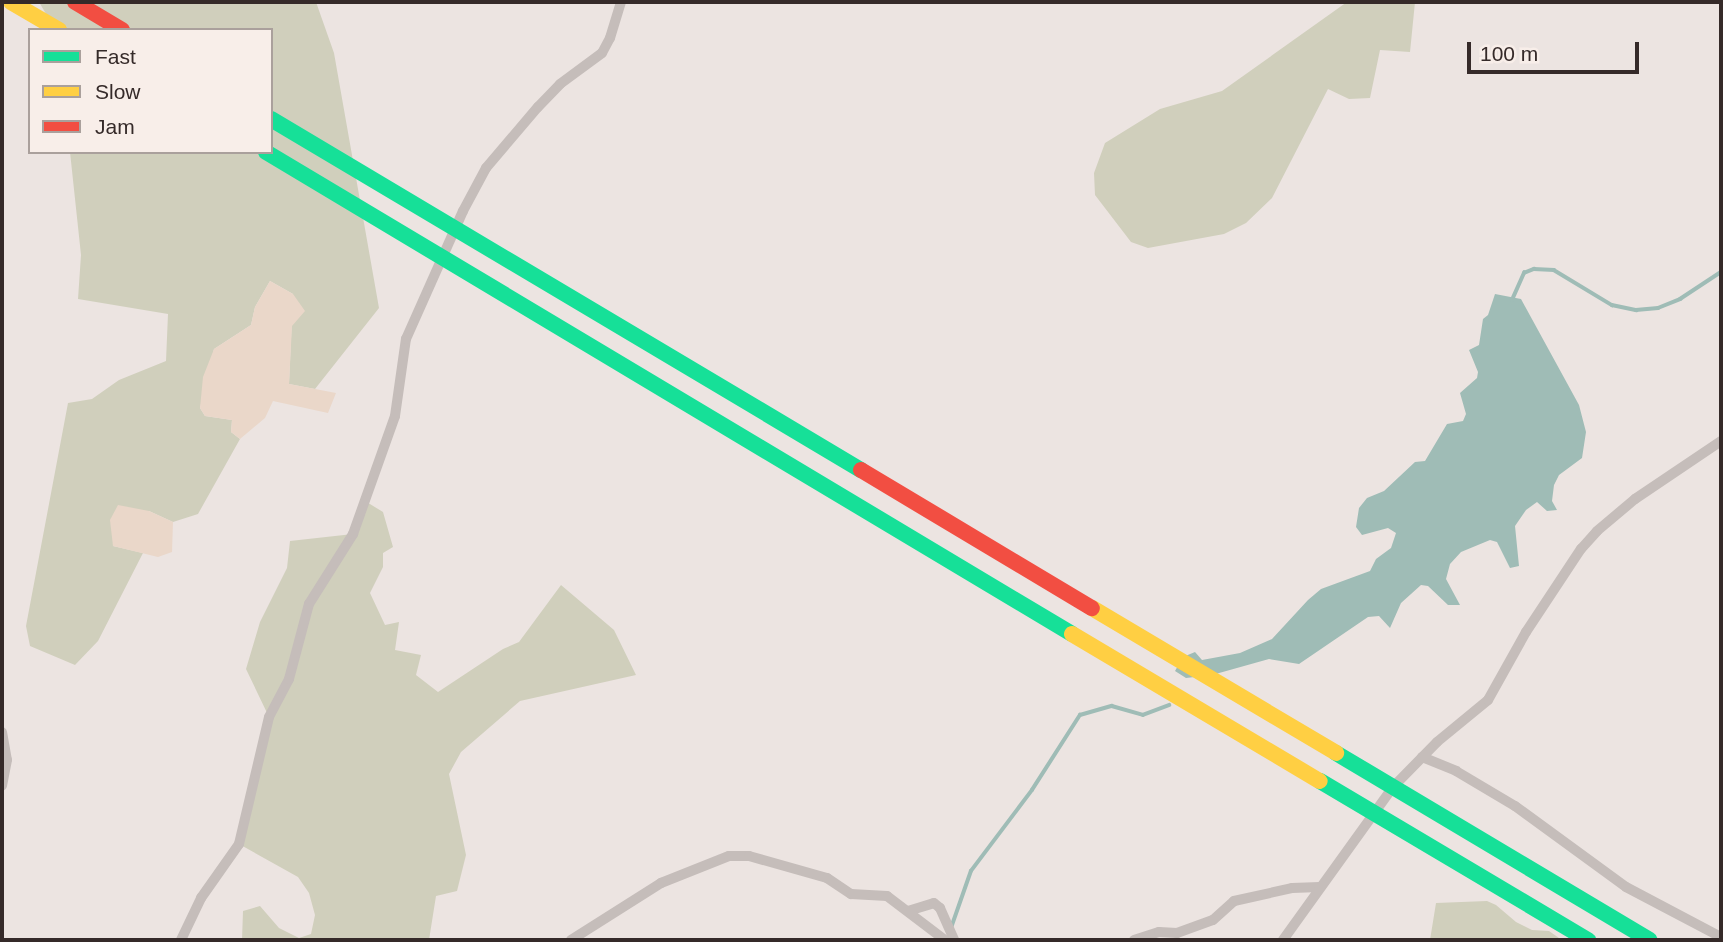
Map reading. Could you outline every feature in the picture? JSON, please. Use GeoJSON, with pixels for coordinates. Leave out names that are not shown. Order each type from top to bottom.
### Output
{"type":"FeatureCollection","features":[{"type":"Feature","properties":{"kind":"highway"},"geometry":{"type":"LineString","coordinates":[[11,2],[56,28]]}},
{"type":"Feature","properties":{"kind":"highway"},"geometry":{"type":"LineString","coordinates":[[75,2],[119,28]]}},
{"type":"Feature","properties":{"kind":"highway"},"geometry":{"type":"LineString","coordinates":[[273,121],[1650,940]]}},
{"type":"Feature","properties":{"kind":"highway"},"geometry":{"type":"LineString","coordinates":[[269,154],[770,455],[1588,940]]}},
{"type":"Feature","properties":{"kind":"street"},"geometry":{"type":"LineString","coordinates":[[181,940],[201,898],[239,844],[269,717],[289,679],[309,604],[353,534],[395,416],[406,339],[442,256],[486,168],[552,92],[602,54],[621,2]]}},
{"type":"Feature","properties":{"kind":"street"},"geometry":{"type":"LineString","coordinates":[[1283,940],[1393,787],[1422,757],[1488,700],[1526,632],[1597,530],[1635,499],[1721,441]]}},
{"type":"Feature","properties":{"kind":"street"},"geometry":{"type":"LineString","coordinates":[[2,732],[7,760],[2,786]]}},
{"type":"Feature","properties":{"kind":"street"},"geometry":{"type":"LineString","coordinates":[[1422,757],[1456,771],[1515,806],[1626,887],[1721,937]]}},
{"type":"Feature","properties":{"kind":"street"},"geometry":{"type":"LineString","coordinates":[[570,940],[660,883],[729,856],[749,856],[827,878],[851,894],[887,896],[945,940]]}},
{"type":"Feature","properties":{"kind":"street"},"geometry":{"type":"LineString","coordinates":[[1133,940],[1159,932],[1177,933],[1213,920],[1234,901],[1292,888],[1320,887]]}},
{"type":"Feature","properties":{"kind":"street"},"geometry":{"type":"LineString","coordinates":[[908,911],[934,903],[940,908],[954,940]]}},
{"type":"Feature","properties":{"kind":"green space"},"geometry":{"type":"Polygon","coordinates":[[[39,2],[316,2],[334,53],[379,308],[315,389],[289,384],[293,294],[270,281],[255,307],[251,325],[214,349],[200,408],[205,416],[232,420],[231,432],[240,439],[198,514],[173,522],[149,511],[113,546],[143,553],[98,641],[75,665],[30,646],[26,626],[68,403],[92,399],[119,380],[166,361],[168,314],[78,299],[81,255],[70,154],[273,154],[273,28],[51,28],[49,19],[39,2]]]}},
{"type":"Feature","properties":{"kind":"green space"},"geometry":{"type":"Polygon","coordinates":[[[1347,2],[1415,2],[1410,52],[1380,50],[1370,98],[1349,99],[1328,89],[1272,198],[1246,223],[1224,234],[1148,248],[1131,242],[1095,195],[1094,173],[1105,143],[1160,109],[1222,91],[1347,2]]]}},
{"type":"Feature","properties":{"kind":"green space"},"geometry":{"type":"Polygon","coordinates":[[[365,501],[383,512],[393,547],[383,553],[383,567],[370,593],[385,625],[399,622],[395,650],[421,655],[416,675],[438,692],[503,649],[519,642],[561,585],[614,630],[636,675],[520,701],[461,752],[449,774],[466,855],[457,891],[436,896],[429,940],[242,940],[243,911],[260,906],[279,928],[299,938],[311,934],[315,915],[309,893],[298,877],[239,844],[269,717],[246,669],[260,622],[287,568],[290,541],[353,534],[365,501]]]}},
{"type":"Feature","properties":{"kind":"green space"},"geometry":{"type":"Polygon","coordinates":[[[1487,901],[1516,922],[1532,930],[1549,931],[1559,938],[1430,940],[1436,903],[1487,901]]]}},
{"type":"Feature","properties":{"kind":"sand"},"geometry":{"type":"Polygon","coordinates":[[[270,281],[293,294],[305,311],[292,326],[289,384],[336,393],[328,413],[273,401],[265,418],[240,439],[231,432],[232,420],[205,416],[200,408],[203,377],[214,349],[251,325],[255,307],[270,281]]]}},
{"type":"Feature","properties":{"kind":"sand"},"geometry":{"type":"Polygon","coordinates":[[[118,505],[149,511],[173,522],[172,552],[158,557],[113,546],[110,520],[118,505]]]}},
{"type":"Feature","properties":{"kind":"water"},"geometry":{"type":"Polygon","coordinates":[[[1495,294],[1521,299],[1579,405],[1586,432],[1582,458],[1559,475],[1554,485],[1552,501],[1557,510],[1547,511],[1537,502],[1526,510],[1515,526],[1519,566],[1510,568],[1497,542],[1490,540],[1461,552],[1450,564],[1446,579],[1460,605],[1448,605],[1428,586],[1421,585],[1401,603],[1390,628],[1379,616],[1368,617],[1299,664],[1269,659],[1212,675],[1186,678],[1175,671],[1183,657],[1195,652],[1202,660],[1240,653],[1272,639],[1321,589],[1370,571],[1376,559],[1391,548],[1396,533],[1388,528],[1362,535],[1356,527],[1359,508],[1367,498],[1384,491],[1415,462],[1425,461],[1447,424],[1463,421],[1466,414],[1460,393],[1477,378],[1478,372],[1469,350],[1479,345],[1483,319],[1488,315],[1495,294]]]}},
{"type":"Feature","properties":{"kind":"waterway"},"geometry":{"type":"LineString","coordinates":[[1512,300],[1524,273],[1534,269],[1554,270],[1612,305],[1636,310],[1658,308],[1680,299],[1721,272]]}},
{"type":"Feature","properties":{"kind":"waterway"},"geometry":{"type":"LineString","coordinates":[[951,928],[971,871],[1032,790],[1080,715],[1112,706],[1143,715],[1169,705]]}},
{"type":"Feature","properties":{"kind":"traffic: fast"},"geometry":{"type":"LineString","coordinates":[[273,120],[861,470]]}},
{"type":"Feature","properties":{"kind":"traffic: fast"},"geometry":{"type":"LineString","coordinates":[[269,154],[1072,634]]}},
{"type":"Feature","properties":{"kind":"traffic: fast"},"geometry":{"type":"LineString","coordinates":[[1336,753],[1650,940]]}},
{"type":"Feature","properties":{"kind":"traffic: fast"},"geometry":{"type":"LineString","coordinates":[[1320,781],[1588,940]]}},
{"type":"Feature","properties":{"kind":"traffic: slow"},"geometry":{"type":"LineString","coordinates":[[11,2],[56,28]]}},
{"type":"Feature","properties":{"kind":"traffic: slow"},"geometry":{"type":"LineString","coordinates":[[1092,608],[1336,753]]}},
{"type":"Feature","properties":{"kind":"traffic: slow"},"geometry":{"type":"LineString","coordinates":[[1072,634],[1320,781]]}},
{"type":"Feature","properties":{"kind":"traffic: jam"},"geometry":{"type":"LineString","coordinates":[[75,2],[119,28]]}},
{"type":"Feature","properties":{"kind":"traffic: jam"},"geometry":{"type":"LineString","coordinates":[[861,470],[1092,608]]}}]}
